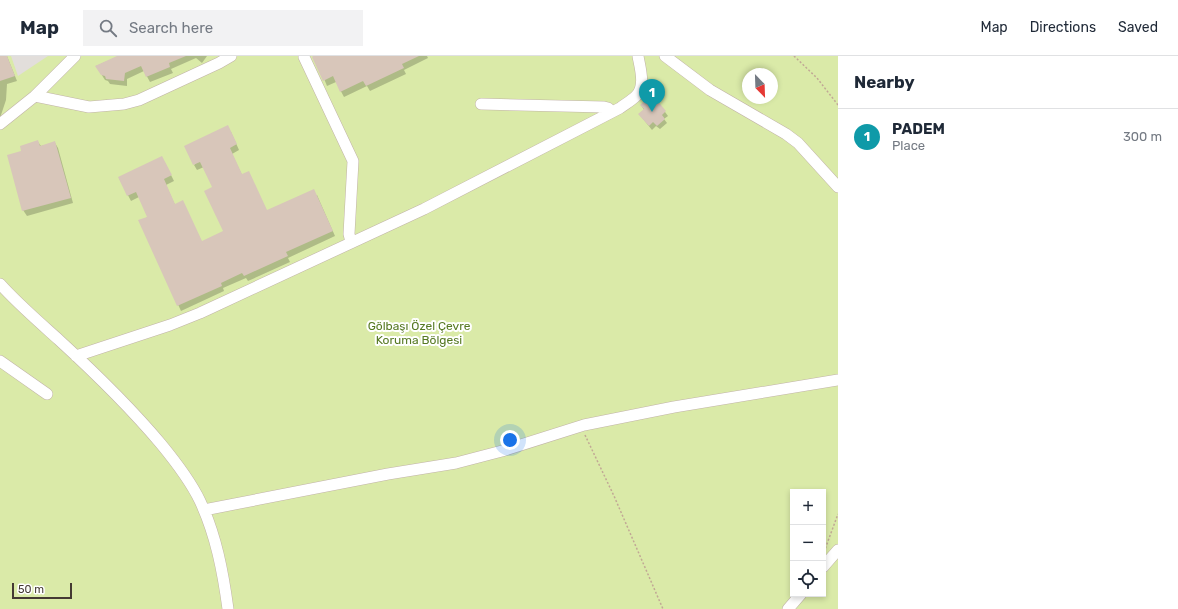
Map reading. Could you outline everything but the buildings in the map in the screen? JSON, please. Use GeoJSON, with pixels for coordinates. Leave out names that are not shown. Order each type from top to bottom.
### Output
{"type":"FeatureCollection","features":[{"type":"Feature","properties":{"kind":"street"},"geometry":{"type":"LineString","coordinates":[[0,124],[35,96],[75,56]]}},
{"type":"Feature","properties":{"kind":"street"},"geometry":{"type":"LineString","coordinates":[[76,356],[170,325],[200,313],[424,209],[620,108],[637,96],[641,88],[642,78],[638,56]]}},
{"type":"Feature","properties":{"kind":"street"},"geometry":{"type":"LineString","coordinates":[[665,56],[710,90],[786,134],[798,143],[838,187]]}},
{"type":"Feature","properties":{"kind":"street"},"geometry":{"type":"LineString","coordinates":[[35,96],[89,107],[124,104],[139,100],[229,57]]}},
{"type":"Feature","properties":{"kind":"street"},"geometry":{"type":"LineString","coordinates":[[304,57],[353,161],[349,234],[351,242]]}},
{"type":"Feature","properties":{"kind":"street"},"geometry":{"type":"LineString","coordinates":[[481,104],[604,107],[608,108],[612,112]]}},
{"type":"Feature","properties":{"kind":"street"},"geometry":{"type":"LineString","coordinates":[[0,284],[76,356],[140,420],[157,438],[186,478],[204,510],[217,551],[224,581],[228,609]]}},
{"type":"Feature","properties":{"kind":"street"},"geometry":{"type":"LineString","coordinates":[[0,361],[47,394]]}},
{"type":"Feature","properties":{"kind":"street"},"geometry":{"type":"LineString","coordinates":[[204,510],[388,474],[456,463],[502,451],[580,426],[674,407],[838,380]]}},
{"type":"Feature","properties":{"kind":"street"},"geometry":{"type":"LineString","coordinates":[[826,564],[838,550]]}},
{"type":"Feature","properties":{"kind":"street"},"geometry":{"type":"LineString","coordinates":[[788,609],[799,597]]}},
{"type":"Feature","properties":{"kind":"path"},"geometry":{"type":"LineString","coordinates":[[796,56],[817,78],[838,106]]}},
{"type":"Feature","properties":{"kind":"path"},"geometry":{"type":"LineString","coordinates":[[580,426],[605,475],[663,609]]}},
{"type":"Feature","properties":{"kind":"path"},"geometry":{"type":"LineString","coordinates":[[826,545],[838,514]]}},
{"type":"Feature","properties":{"kind":"green space","name":"Gölbaşı Özel Çevre Koruma Bölgesi"},"geometry":{"type":"Polygon","coordinates":[[[0,56],[838,56],[838,609],[0,609],[0,56]]]}},
{"type":"Feature","properties":{"kind":"shaded area"},"geometry":{"type":"Polygon","coordinates":[[[11,56],[48,56],[18,76],[11,56]]]}},
{"type":"Feature","properties":{"kind":"place","name":"PADEM"},"geometry":{"type":"Point","coordinates":[652,112]}}]}
